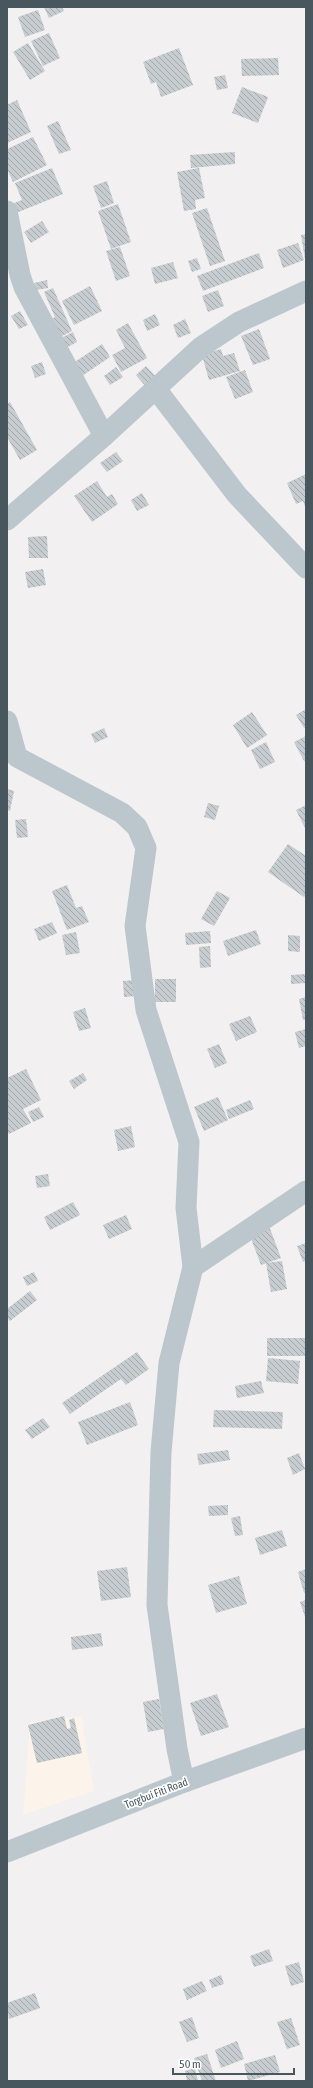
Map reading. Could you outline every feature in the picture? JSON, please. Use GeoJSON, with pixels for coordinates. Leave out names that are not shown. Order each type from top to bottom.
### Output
{"type":"FeatureCollection","features":[{"type":"Feature","properties":{"kind":"street"},"geometry":{"type":"LineString","coordinates":[[7,211],[20,275],[24,287],[104,436]]}},
{"type":"Feature","properties":{"kind":"street"},"geometry":{"type":"LineString","coordinates":[[7,520],[104,436],[201,346],[239,322],[306,291]]}},
{"type":"Feature","properties":{"kind":"street"},"geometry":{"type":"LineString","coordinates":[[156,389],[238,495],[306,568]]}},
{"type":"Feature","properties":{"kind":"street"},"geometry":{"type":"LineString","coordinates":[[7,721],[12,757],[122,813],[137,827],[146,848],[135,926],[146,1010],[190,1142],[186,1208],[193,1267],[168,1363],[161,1452],[157,1605],[177,1749],[184,1782]]}},
{"type":"Feature","properties":{"kind":"street"},"geometry":{"type":"LineString","coordinates":[[193,1267],[306,1191]]}},
{"type":"Feature","properties":{"kind":"street","name":"Torgbui Fiti Road"},"geometry":{"type":"LineString","coordinates":[[7,1852],[184,1782],[306,1738]]}},
{"type":"Feature","properties":{"kind":"shaded area"},"geometry":{"type":"Polygon","coordinates":[[[81,1716],[94,1791],[23,1815],[30,1722],[81,1716]]]}},
{"type":"Feature","properties":{"kind":"building"},"geometry":{"type":"Polygon","coordinates":[[[44,7],[62,7],[64,11],[49,18],[44,7]]]}},
{"type":"Feature","properties":{"kind":"building"},"geometry":{"type":"Polygon","coordinates":[[[38,10],[45,30],[25,37],[18,17],[38,10]]]}},
{"type":"Feature","properties":{"kind":"building"},"geometry":{"type":"Polygon","coordinates":[[[49,33],[60,58],[43,66],[31,41],[49,33]]]}},
{"type":"Feature","properties":{"kind":"building"},"geometry":{"type":"Polygon","coordinates":[[[28,43],[45,71],[30,80],[13,52],[28,43]]]}},
{"type":"Feature","properties":{"kind":"building"},"geometry":{"type":"Polygon","coordinates":[[[179,48],[193,85],[161,97],[156,82],[151,84],[143,62],[179,48]]]}},
{"type":"Feature","properties":{"kind":"building"},"geometry":{"type":"Polygon","coordinates":[[[278,58],[279,75],[242,76],[241,59],[278,58]]]}},
{"type":"Feature","properties":{"kind":"building"},"geometry":{"type":"Polygon","coordinates":[[[225,75],[228,88],[217,90],[214,77],[225,75]]]}},
{"type":"Feature","properties":{"kind":"building"},"geometry":{"type":"Polygon","coordinates":[[[242,87],[268,97],[258,123],[232,113],[242,87]]]}},
{"type":"Feature","properties":{"kind":"building"},"geometry":{"type":"Polygon","coordinates":[[[17,100],[31,132],[7,143],[7,105],[17,100]]]}},
{"type":"Feature","properties":{"kind":"building"},"geometry":{"type":"Polygon","coordinates":[[[58,121],[71,150],[59,154],[47,126],[58,121]]]}},
{"type":"Feature","properties":{"kind":"building"},"geometry":{"type":"Polygon","coordinates":[[[33,137],[47,165],[13,182],[7,169],[7,149],[33,137]]]}},
{"type":"Feature","properties":{"kind":"building"},"geometry":{"type":"Polygon","coordinates":[[[235,152],[235,164],[191,168],[190,155],[235,152]]]}},
{"type":"Feature","properties":{"kind":"building"},"geometry":{"type":"Polygon","coordinates":[[[52,168],[63,194],[16,213],[12,204],[22,200],[15,183],[52,168]]]}},
{"type":"Feature","properties":{"kind":"building"},"geometry":{"type":"Polygon","coordinates":[[[199,168],[205,198],[195,200],[196,209],[184,211],[177,172],[199,168]]]}},
{"type":"Feature","properties":{"kind":"building"},"geometry":{"type":"Polygon","coordinates":[[[107,181],[114,203],[101,208],[93,186],[107,181]]]}},
{"type":"Feature","properties":{"kind":"building"},"geometry":{"type":"Polygon","coordinates":[[[118,204],[131,242],[111,249],[98,211],[118,204]]]}},
{"type":"Feature","properties":{"kind":"building"},"geometry":{"type":"Polygon","coordinates":[[[207,208],[225,261],[210,266],[192,213],[207,208]]]}},
{"type":"Feature","properties":{"kind":"building"},"geometry":{"type":"Polygon","coordinates":[[[42,221],[49,232],[31,243],[24,232],[42,221]]]}},
{"type":"Feature","properties":{"kind":"building"},"geometry":{"type":"Polygon","coordinates":[[[306,234],[306,259],[305,259],[301,235],[306,234]]]}},
{"type":"Feature","properties":{"kind":"building"},"geometry":{"type":"Polygon","coordinates":[[[298,243],[304,260],[283,268],[277,250],[298,243]]]}},
{"type":"Feature","properties":{"kind":"building"},"geometry":{"type":"Polygon","coordinates":[[[120,247],[130,276],[116,281],[106,251],[120,247]]]}},
{"type":"Feature","properties":{"kind":"building"},"geometry":{"type":"Polygon","coordinates":[[[259,253],[264,268],[203,291],[197,276],[259,253]]]}},
{"type":"Feature","properties":{"kind":"building"},"geometry":{"type":"Polygon","coordinates":[[[197,258],[201,269],[192,272],[188,261],[197,258]]]}},
{"type":"Feature","properties":{"kind":"building"},"geometry":{"type":"Polygon","coordinates":[[[173,262],[178,278],[155,284],[151,268],[173,262]]]}},
{"type":"Feature","properties":{"kind":"building"},"geometry":{"type":"Polygon","coordinates":[[[47,280],[48,288],[36,290],[34,283],[47,280]]]}},
{"type":"Feature","properties":{"kind":"building"},"geometry":{"type":"Polygon","coordinates":[[[90,286],[102,311],[74,325],[62,301],[90,286]]]}},
{"type":"Feature","properties":{"kind":"building"},"geometry":{"type":"Polygon","coordinates":[[[53,288],[72,331],[60,337],[52,319],[55,317],[44,292],[53,288]]]}},
{"type":"Feature","properties":{"kind":"building"},"geometry":{"type":"Polygon","coordinates":[[[218,290],[224,306],[208,312],[202,296],[218,290]]]}},
{"type":"Feature","properties":{"kind":"building"},"geometry":{"type":"Polygon","coordinates":[[[20,311],[28,325],[19,329],[11,316],[20,311]]]}},
{"type":"Feature","properties":{"kind":"building"},"geometry":{"type":"Polygon","coordinates":[[[155,314],[160,325],[147,331],[143,320],[155,314]]]}},
{"type":"Feature","properties":{"kind":"building"},"geometry":{"type":"Polygon","coordinates":[[[185,319],[191,333],[178,338],[173,325],[185,319]]]}},
{"type":"Feature","properties":{"kind":"building"},"geometry":{"type":"Polygon","coordinates":[[[128,323],[147,358],[121,372],[112,355],[125,348],[116,330],[128,323]]]}},
{"type":"Feature","properties":{"kind":"building"},"geometry":{"type":"Polygon","coordinates":[[[259,329],[270,359],[253,365],[241,336],[259,329]]]}},
{"type":"Feature","properties":{"kind":"building"},"geometry":{"type":"Polygon","coordinates":[[[73,332],[77,342],[62,350],[57,340],[73,332]]]}},
{"type":"Feature","properties":{"kind":"building"},"geometry":{"type":"Polygon","coordinates":[[[102,344],[110,357],[79,378],[70,365],[102,344]]]}},
{"type":"Feature","properties":{"kind":"building"},"geometry":{"type":"Polygon","coordinates":[[[221,349],[223,356],[234,353],[240,371],[209,380],[202,355],[221,349]]]}},
{"type":"Feature","properties":{"kind":"building"},"geometry":{"type":"Polygon","coordinates":[[[42,362],[46,374],[35,378],[31,366],[42,362]]]}},
{"type":"Feature","properties":{"kind":"building"},"geometry":{"type":"Polygon","coordinates":[[[146,366],[159,380],[148,389],[136,375],[146,366]]]}},
{"type":"Feature","properties":{"kind":"building"},"geometry":{"type":"Polygon","coordinates":[[[116,367],[123,377],[110,385],[104,376],[116,367]]]}},
{"type":"Feature","properties":{"kind":"building"},"geometry":{"type":"Polygon","coordinates":[[[245,370],[253,392],[235,399],[226,377],[245,370]]]}},
{"type":"Feature","properties":{"kind":"building"},"geometry":{"type":"Polygon","coordinates":[[[10,402],[37,450],[20,460],[7,437],[7,404],[10,402]]]}},
{"type":"Feature","properties":{"kind":"building"},"geometry":{"type":"Polygon","coordinates":[[[116,452],[123,461],[107,472],[100,463],[116,452]]]}},
{"type":"Feature","properties":{"kind":"building"},"geometry":{"type":"Polygon","coordinates":[[[306,474],[306,509],[303,501],[296,504],[287,483],[306,474]]]}},
{"type":"Feature","properties":{"kind":"building"},"geometry":{"type":"Polygon","coordinates":[[[97,481],[107,497],[112,494],[118,504],[92,522],[74,496],[97,481]]]}},
{"type":"Feature","properties":{"kind":"building"},"geometry":{"type":"Polygon","coordinates":[[[142,493],[149,505],[137,511],[131,500],[142,493]]]}},
{"type":"Feature","properties":{"kind":"building"},"geometry":{"type":"Polygon","coordinates":[[[47,536],[48,558],[29,558],[28,537],[47,536]]]}},
{"type":"Feature","properties":{"kind":"building"},"geometry":{"type":"Polygon","coordinates":[[[43,569],[46,585],[28,588],[25,572],[43,569]]]}},
{"type":"Feature","properties":{"kind":"building"},"geometry":{"type":"Polygon","coordinates":[[[306,709],[306,727],[304,728],[296,715],[306,709]]]}},
{"type":"Feature","properties":{"kind":"building"},"geometry":{"type":"Polygon","coordinates":[[[252,712],[267,735],[247,748],[233,725],[252,712]]]}},
{"type":"Feature","properties":{"kind":"building"},"geometry":{"type":"Polygon","coordinates":[[[104,728],[108,737],[95,743],[91,734],[104,728]]]}},
{"type":"Feature","properties":{"kind":"building"},"geometry":{"type":"Polygon","coordinates":[[[306,736],[306,759],[304,761],[294,742],[306,736]]]}},
{"type":"Feature","properties":{"kind":"building"},"geometry":{"type":"Polygon","coordinates":[[[266,742],[275,762],[260,769],[251,750],[266,742]]]}},
{"type":"Feature","properties":{"kind":"building"},"geometry":{"type":"Polygon","coordinates":[[[7,789],[14,791],[10,811],[7,810],[7,789]]]}},
{"type":"Feature","properties":{"kind":"building"},"geometry":{"type":"Polygon","coordinates":[[[208,803],[219,806],[215,820],[204,817],[208,803]]]}},
{"type":"Feature","properties":{"kind":"building"},"geometry":{"type":"Polygon","coordinates":[[[306,805],[306,830],[296,810],[306,805]]]}},
{"type":"Feature","properties":{"kind":"building"},"geometry":{"type":"Polygon","coordinates":[[[26,819],[28,837],[17,838],[15,820],[26,819]]]}},
{"type":"Feature","properties":{"kind":"building"},"geometry":{"type":"Polygon","coordinates":[[[288,844],[306,856],[306,895],[304,897],[268,872],[288,844]]]}},
{"type":"Feature","properties":{"kind":"building"},"geometry":{"type":"Polygon","coordinates":[[[67,885],[76,908],[82,906],[89,922],[67,930],[52,891],[67,885]]]}},
{"type":"Feature","properties":{"kind":"building"},"geometry":{"type":"Polygon","coordinates":[[[217,891],[230,898],[214,926],[201,919],[217,891]]]}},
{"type":"Feature","properties":{"kind":"building"},"geometry":{"type":"Polygon","coordinates":[[[52,922],[57,933],[39,941],[34,929],[52,922]]]}},
{"type":"Feature","properties":{"kind":"building"},"geometry":{"type":"Polygon","coordinates":[[[256,930],[261,944],[228,956],[223,941],[256,930]]]}},
{"type":"Feature","properties":{"kind":"building"},"geometry":{"type":"Polygon","coordinates":[[[210,931],[211,943],[186,945],[185,933],[210,931]]]}},
{"type":"Feature","properties":{"kind":"building"},"geometry":{"type":"Polygon","coordinates":[[[76,932],[80,953],[66,955],[62,935],[76,932]]]}},
{"type":"Feature","properties":{"kind":"building"},"geometry":{"type":"Polygon","coordinates":[[[288,935],[300,936],[300,952],[288,951],[288,935]]]}},
{"type":"Feature","properties":{"kind":"building"},"geometry":{"type":"Polygon","coordinates":[[[210,946],[211,967],[200,968],[199,947],[210,946]]]}},
{"type":"Feature","properties":{"kind":"building"},"geometry":{"type":"Polygon","coordinates":[[[306,974],[306,983],[291,984],[291,975],[306,974]]]}},
{"type":"Feature","properties":{"kind":"building"},"geometry":{"type":"Polygon","coordinates":[[[155,979],[176,979],[176,1002],[155,1002],[155,979]]]}},
{"type":"Feature","properties":{"kind":"building"},"geometry":{"type":"Polygon","coordinates":[[[136,980],[137,996],[124,997],[123,981],[136,980]]]}},
{"type":"Feature","properties":{"kind":"building"},"geometry":{"type":"Polygon","coordinates":[[[306,997],[306,1019],[303,1020],[299,999],[306,997]]]}},
{"type":"Feature","properties":{"kind":"building"},"geometry":{"type":"Polygon","coordinates":[[[85,1008],[91,1028],[79,1031],[73,1012],[85,1008]]]}},
{"type":"Feature","properties":{"kind":"building"},"geometry":{"type":"Polygon","coordinates":[[[250,1016],[257,1032],[236,1041],[229,1024],[250,1016]]]}},
{"type":"Feature","properties":{"kind":"building"},"geometry":{"type":"Polygon","coordinates":[[[306,1029],[306,1046],[299,1048],[295,1032],[306,1029]]]}},
{"type":"Feature","properties":{"kind":"building"},"geometry":{"type":"Polygon","coordinates":[[[219,1044],[227,1063],[215,1068],[207,1049],[219,1044]]]}},
{"type":"Feature","properties":{"kind":"building"},"geometry":{"type":"Polygon","coordinates":[[[26,1069],[41,1100],[23,1109],[31,1123],[9,1134],[7,1131],[7,1078],[26,1069]]]}},
{"type":"Feature","properties":{"kind":"building"},"geometry":{"type":"Polygon","coordinates":[[[83,1073],[87,1080],[74,1089],[69,1081],[83,1073]]]}},
{"type":"Feature","properties":{"kind":"building"},"geometry":{"type":"Polygon","coordinates":[[[218,1097],[228,1120],[204,1131],[194,1107],[218,1097]]]}},
{"type":"Feature","properties":{"kind":"building"},"geometry":{"type":"Polygon","coordinates":[[[250,1100],[254,1109],[229,1119],[226,1110],[250,1100]]]}},
{"type":"Feature","properties":{"kind":"building"},"geometry":{"type":"Polygon","coordinates":[[[39,1107],[44,1117],[33,1122],[28,1112],[39,1107]]]}},
{"type":"Feature","properties":{"kind":"building"},"geometry":{"type":"Polygon","coordinates":[[[131,1126],[135,1147],[118,1151],[114,1130],[131,1126]]]}},
{"type":"Feature","properties":{"kind":"building"},"geometry":{"type":"Polygon","coordinates":[[[48,1174],[50,1186],[37,1188],[35,1176],[48,1174]]]}},
{"type":"Feature","properties":{"kind":"building"},"geometry":{"type":"Polygon","coordinates":[[[73,1202],[80,1215],[50,1230],[44,1217],[73,1202]]]}},
{"type":"Feature","properties":{"kind":"building"},"geometry":{"type":"Polygon","coordinates":[[[126,1215],[132,1229],[109,1239],[103,1225],[126,1215]]]}},
{"type":"Feature","properties":{"kind":"building"},"geometry":{"type":"Polygon","coordinates":[[[269,1226],[281,1258],[261,1265],[249,1233],[269,1226]]]}},
{"type":"Feature","properties":{"kind":"building"},"geometry":{"type":"Polygon","coordinates":[[[306,1243],[306,1261],[303,1262],[297,1246],[306,1243]]]}},
{"type":"Feature","properties":{"kind":"building"},"geometry":{"type":"Polygon","coordinates":[[[282,1261],[287,1289],[271,1292],[266,1263],[282,1261]]]}},
{"type":"Feature","properties":{"kind":"building"},"geometry":{"type":"Polygon","coordinates":[[[34,1272],[38,1281],[27,1286],[23,1277],[34,1272]]]}},
{"type":"Feature","properties":{"kind":"building"},"geometry":{"type":"Polygon","coordinates":[[[30,1291],[37,1300],[10,1321],[7,1317],[7,1309],[30,1291]]]}},
{"type":"Feature","properties":{"kind":"building"},"geometry":{"type":"Polygon","coordinates":[[[267,1338],[306,1338],[306,1356],[267,1356],[267,1338]]]}},
{"type":"Feature","properties":{"kind":"building"},"geometry":{"type":"Polygon","coordinates":[[[137,1352],[149,1369],[126,1385],[121,1379],[70,1414],[62,1403],[137,1352]]]}},
{"type":"Feature","properties":{"kind":"building"},"geometry":{"type":"Polygon","coordinates":[[[268,1358],[300,1361],[298,1384],[266,1381],[268,1358]]]}},
{"type":"Feature","properties":{"kind":"building"},"geometry":{"type":"Polygon","coordinates":[[[261,1381],[264,1393],[237,1398],[235,1386],[261,1381]]]}},
{"type":"Feature","properties":{"kind":"building"},"geometry":{"type":"Polygon","coordinates":[[[130,1402],[138,1425],[87,1445],[78,1422],[130,1402]]]}},
{"type":"Feature","properties":{"kind":"building"},"geometry":{"type":"Polygon","coordinates":[[[214,1410],[283,1412],[282,1429],[213,1427],[214,1410]]]}},
{"type":"Feature","properties":{"kind":"building"},"geometry":{"type":"Polygon","coordinates":[[[43,1418],[50,1427],[32,1439],[25,1430],[43,1418]]]}},
{"type":"Feature","properties":{"kind":"building"},"geometry":{"type":"Polygon","coordinates":[[[228,1450],[230,1460],[199,1465],[197,1454],[228,1450]]]}},
{"type":"Feature","properties":{"kind":"building"},"geometry":{"type":"Polygon","coordinates":[[[299,1453],[305,1469],[293,1475],[287,1458],[299,1453]]]}},
{"type":"Feature","properties":{"kind":"building"},"geometry":{"type":"Polygon","coordinates":[[[228,1505],[228,1515],[209,1516],[208,1506],[228,1505]]]}},
{"type":"Feature","properties":{"kind":"building"},"geometry":{"type":"Polygon","coordinates":[[[240,1516],[243,1535],[235,1536],[231,1518],[240,1516]]]}},
{"type":"Feature","properties":{"kind":"building"},"geometry":{"type":"Polygon","coordinates":[[[282,1530],[287,1546],[260,1555],[255,1538],[282,1530]]]}},
{"type":"Feature","properties":{"kind":"building"},"geometry":{"type":"Polygon","coordinates":[[[127,1567],[131,1597],[101,1601],[97,1571],[127,1567]]]}},
{"type":"Feature","properties":{"kind":"building"},"geometry":{"type":"Polygon","coordinates":[[[306,1569],[306,1592],[304,1593],[298,1572],[306,1569]]]}},
{"type":"Feature","properties":{"kind":"building"},"geometry":{"type":"Polygon","coordinates":[[[239,1576],[247,1604],[216,1613],[208,1585],[239,1576]]]}},
{"type":"Feature","properties":{"kind":"building"},"geometry":{"type":"Polygon","coordinates":[[[306,1600],[306,1620],[300,1602],[306,1600]]]}},
{"type":"Feature","properties":{"kind":"building"},"geometry":{"type":"Polygon","coordinates":[[[101,1633],[103,1646],[72,1650],[71,1637],[101,1633]]]}},
{"type":"Feature","properties":{"kind":"building"},"geometry":{"type":"Polygon","coordinates":[[[217,1694],[229,1727],[201,1736],[190,1703],[217,1694]]]}},
{"type":"Feature","properties":{"kind":"building"},"geometry":{"type":"Polygon","coordinates":[[[159,1699],[164,1729],[148,1732],[143,1702],[159,1699]]]}},
{"type":"Feature","properties":{"kind":"building"},"geometry":{"type":"Polygon","coordinates":[[[64,1716],[67,1729],[71,1728],[69,1720],[74,1718],[82,1753],[37,1763],[28,1725],[64,1716]]]}},
{"type":"Feature","properties":{"kind":"building"},"geometry":{"type":"Polygon","coordinates":[[[269,1949],[273,1961],[254,1967],[250,1956],[269,1949]]]}},
{"type":"Feature","properties":{"kind":"building"},"geometry":{"type":"Polygon","coordinates":[[[299,1962],[304,1982],[291,1986],[285,1966],[299,1962]]]}},
{"type":"Feature","properties":{"kind":"building"},"geometry":{"type":"Polygon","coordinates":[[[221,1975],[224,1984],[212,1988],[209,1980],[221,1975]]]}},
{"type":"Feature","properties":{"kind":"building"},"geometry":{"type":"Polygon","coordinates":[[[202,1981],[207,1991],[187,2000],[183,1989],[202,1981]]]}},
{"type":"Feature","properties":{"kind":"building"},"geometry":{"type":"Polygon","coordinates":[[[35,1993],[40,2008],[9,2019],[7,2003],[35,1993]]]}},
{"type":"Feature","properties":{"kind":"building"},"geometry":{"type":"Polygon","coordinates":[[[192,2017],[199,2038],[187,2042],[179,2022],[192,2017]]]}},
{"type":"Feature","properties":{"kind":"building"},"geometry":{"type":"Polygon","coordinates":[[[291,2018],[300,2045],[287,2049],[277,2022],[291,2018]]]}},
{"type":"Feature","properties":{"kind":"building"},"geometry":{"type":"Polygon","coordinates":[[[237,2041],[244,2059],[221,2068],[215,2050],[237,2041]]]}},
{"type":"Feature","properties":{"kind":"building"},"geometry":{"type":"Polygon","coordinates":[[[207,2054],[216,2081],[202,2081],[194,2058],[207,2054]]]}},
{"type":"Feature","properties":{"kind":"building"},"geometry":{"type":"Polygon","coordinates":[[[275,2055],[280,2072],[248,2081],[244,2064],[275,2055]]]}},
{"type":"Feature","properties":{"kind":"building"},"geometry":{"type":"Polygon","coordinates":[[[195,2068],[198,2081],[187,2081],[185,2071],[195,2068]]]}}]}
